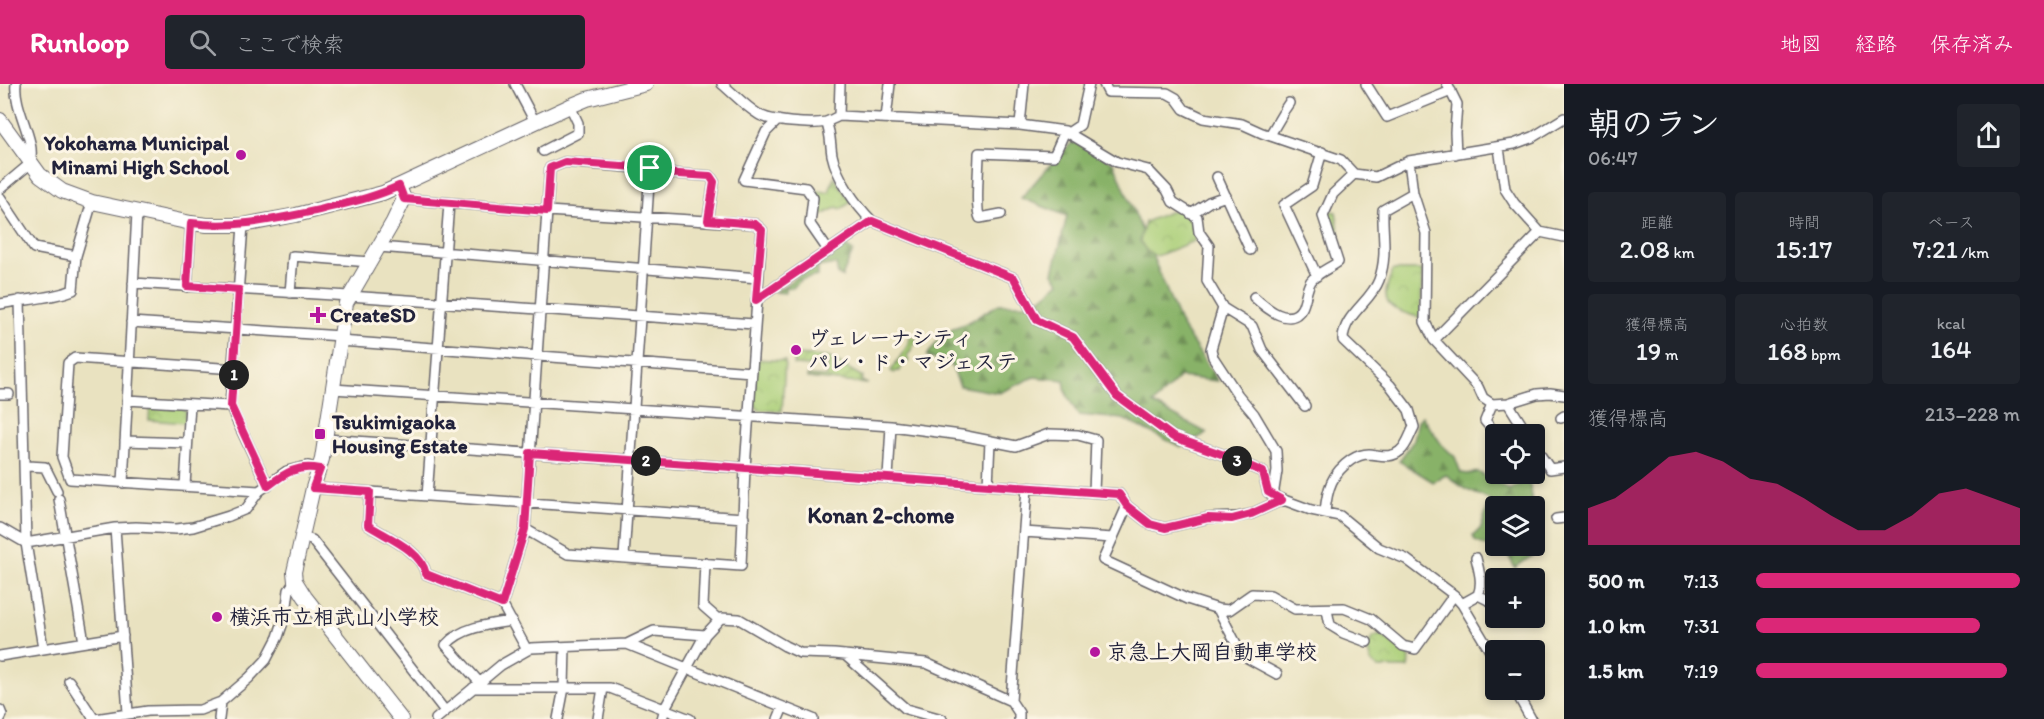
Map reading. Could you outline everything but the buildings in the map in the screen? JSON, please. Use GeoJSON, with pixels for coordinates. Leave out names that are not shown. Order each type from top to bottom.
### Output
{"type":"FeatureCollection","features":[{"type":"Feature","properties":{"kind":"street"},"geometry":{"type":"LineString","coordinates":[[0,189],[30,162],[33,153],[19,111],[15,93],[16,84]]}},
{"type":"Feature","properties":{"kind":"street"},"geometry":{"type":"LineString","coordinates":[[514,84],[535,122]]}},
{"type":"Feature","properties":{"kind":"street"},"geometry":{"type":"LineString","coordinates":[[0,120],[40,175],[50,184],[69,194],[92,202],[191,223],[243,225],[402,193],[535,122],[570,106],[587,99],[644,84]]}},
{"type":"Feature","properties":{"kind":"street"},"geometry":{"type":"LineString","coordinates":[[722,84],[757,114],[765,118],[826,122],[839,116],[1020,125],[1067,132],[1117,162],[1148,170],[1167,190],[1173,202],[1197,217],[1199,232],[1209,246],[1207,281],[1223,308],[1252,327],[1262,350],[1305,406]]}},
{"type":"Feature","properties":{"kind":"street"},"geometry":{"type":"LineString","coordinates":[[839,116],[840,84]]}},
{"type":"Feature","properties":{"kind":"street"},"geometry":{"type":"LineString","coordinates":[[886,118],[890,84]]}},
{"type":"Feature","properties":{"kind":"street"},"geometry":{"type":"LineString","coordinates":[[1020,125],[1024,84]]}},
{"type":"Feature","properties":{"kind":"street"},"geometry":{"type":"LineString","coordinates":[[1001,214],[980,218],[976,213],[980,175],[979,153],[1054,156],[1067,132],[1080,125],[1089,84]]}},
{"type":"Feature","properties":{"kind":"street"},"geometry":{"type":"LineString","coordinates":[[1104,84],[1108,92],[1167,93],[1176,98],[1184,109],[1203,118],[1242,124],[1341,160],[1354,174],[1376,177],[1409,161],[1499,148],[1533,137],[1564,118]]}},
{"type":"Feature","properties":{"kind":"street"},"geometry":{"type":"LineString","coordinates":[[1366,84],[1387,117],[1449,87],[1457,104],[1456,154]]}},
{"type":"Feature","properties":{"kind":"street"},"geometry":{"type":"LineString","coordinates":[[543,151],[578,132],[578,123],[570,106]]}},
{"type":"Feature","properties":{"kind":"street"},"geometry":{"type":"LineString","coordinates":[[1270,135],[1286,108]]}},
{"type":"Feature","properties":{"kind":"street"},"geometry":{"type":"LineString","coordinates":[[778,120],[766,132],[744,180],[806,188],[813,198],[810,224],[828,250]]}},
{"type":"Feature","properties":{"kind":"street"},"geometry":{"type":"LineString","coordinates":[[826,122],[831,133],[832,155],[840,176],[864,213],[872,221],[1014,278],[1037,320],[1073,337],[1117,396],[1173,437],[1263,472],[1268,492],[1278,498],[1311,510],[1340,516],[1379,548],[1406,559],[1454,595],[1485,643]]}},
{"type":"Feature","properties":{"kind":"street"},"geometry":{"type":"LineString","coordinates":[[1499,148],[1505,189],[1540,232],[1564,237]]}},
{"type":"Feature","properties":{"kind":"street"},"geometry":{"type":"LineString","coordinates":[[1317,276],[1284,205],[1312,186],[1322,152]]}},
{"type":"Feature","properties":{"kind":"street"},"geometry":{"type":"LineString","coordinates":[[1409,161],[1413,193],[1426,233],[1425,322],[1434,340],[1478,387],[1483,398],[1492,404],[1508,403],[1537,394],[1564,395]]}},
{"type":"Feature","properties":{"kind":"street"},"geometry":{"type":"LineString","coordinates":[[502,604],[525,529],[550,168],[565,162],[650,168],[663,173],[710,176],[714,182],[708,220]]}},
{"type":"Feature","properties":{"kind":"street"},"geometry":{"type":"LineString","coordinates":[[624,557],[650,168]]}},
{"type":"Feature","properties":{"kind":"street"},"geometry":{"type":"LineString","coordinates":[[1254,297],[1272,312],[1287,317],[1296,315],[1302,308],[1310,282],[1338,262],[1323,216],[1333,194],[1354,174]]}},
{"type":"Feature","properties":{"kind":"street"},"geometry":{"type":"LineString","coordinates":[[1217,177],[1250,250]]}},
{"type":"Feature","properties":{"kind":"street"},"geometry":{"type":"LineString","coordinates":[[402,193],[449,203],[755,224],[762,230],[748,416],[741,566],[568,554],[525,529]]}},
{"type":"Feature","properties":{"kind":"street"},"geometry":{"type":"LineString","coordinates":[[400,719],[304,597],[295,581],[294,572],[326,439],[349,296],[379,247],[402,193]]}},
{"type":"Feature","properties":{"kind":"street"},"geometry":{"type":"LineString","coordinates":[[1325,512],[1327,492],[1333,477],[1343,466],[1358,455],[1392,456],[1403,450],[1414,427],[1409,410],[1390,385],[1343,340],[1343,328],[1378,282],[1386,254],[1383,210],[1413,193]]}},
{"type":"Feature","properties":{"kind":"street"},"geometry":{"type":"LineString","coordinates":[[1191,214],[1209,202],[1226,196]]}},
{"type":"Feature","properties":{"kind":"street"},"geometry":{"type":"LineString","coordinates":[[0,197],[34,248],[76,256]]}},
{"type":"Feature","properties":{"kind":"street"},"geometry":{"type":"LineString","coordinates":[[0,304],[57,296],[73,290],[76,256],[92,202]]}},
{"type":"Feature","properties":{"kind":"street"},"geometry":{"type":"LineString","coordinates":[[427,496],[449,203]]}},
{"type":"Feature","properties":{"kind":"street"},"geometry":{"type":"LineString","coordinates":[[123,483],[137,212]]}},
{"type":"Feature","properties":{"kind":"street"},"geometry":{"type":"LineString","coordinates":[[756,300],[872,221]]}},
{"type":"Feature","properties":{"kind":"street"},"geometry":{"type":"LineString","coordinates":[[187,286],[191,223]]}},
{"type":"Feature","properties":{"kind":"street"},"geometry":{"type":"LineString","coordinates":[[243,225],[231,406],[268,486]]}},
{"type":"Feature","properties":{"kind":"street"},"geometry":{"type":"LineString","coordinates":[[1434,340],[1540,232]]}},
{"type":"Feature","properties":{"kind":"street"},"geometry":{"type":"LineString","coordinates":[[379,247],[758,278]]}},
{"type":"Feature","properties":{"kind":"street"},"geometry":{"type":"LineString","coordinates":[[290,292],[293,256],[370,262]]}},
{"type":"Feature","properties":{"kind":"street"},"geometry":{"type":"LineString","coordinates":[[133,284],[290,292],[754,324]]}},
{"type":"Feature","properties":{"kind":"street"},"geometry":{"type":"LineString","coordinates":[[20,300],[26,466],[26,543],[43,648]]}},
{"type":"Feature","properties":{"kind":"street"},"geometry":{"type":"LineString","coordinates":[[1223,308],[1211,349],[1213,357],[1254,414],[1276,451],[1278,498]]}},
{"type":"Feature","properties":{"kind":"street"},"geometry":{"type":"LineString","coordinates":[[131,322],[752,372]]}},
{"type":"Feature","properties":{"kind":"street"},"geometry":{"type":"LineString","coordinates":[[234,369],[75,358],[68,363],[62,457],[70,479],[259,491]]}},
{"type":"Feature","properties":{"kind":"street"},"geometry":{"type":"LineString","coordinates":[[333,389],[891,426],[961,435],[1016,447],[1049,434],[1078,435],[1096,440],[1094,492]]}},
{"type":"Feature","properties":{"kind":"street"},"geometry":{"type":"LineString","coordinates":[[127,400],[231,406]]}},
{"type":"Feature","properties":{"kind":"street"},"geometry":{"type":"LineString","coordinates":[[1508,403],[1521,424]]}},
{"type":"Feature","properties":{"kind":"street"},"geometry":{"type":"LineString","coordinates":[[185,486],[190,404]]}},
{"type":"Feature","properties":{"kind":"street"},"geometry":{"type":"LineString","coordinates":[[1488,424],[1485,421],[1492,404]]}},
{"type":"Feature","properties":{"kind":"street"},"geometry":{"type":"LineString","coordinates":[[888,478],[891,426]]}},
{"type":"Feature","properties":{"kind":"street"},"geometry":{"type":"LineString","coordinates":[[326,439],[1119,494],[1127,506],[1150,524],[1165,528],[1208,518],[1232,519],[1251,514],[1278,498]]}},
{"type":"Feature","properties":{"kind":"street"},"geometry":{"type":"LineString","coordinates":[[125,441],[188,443]]}},
{"type":"Feature","properties":{"kind":"street"},"geometry":{"type":"LineString","coordinates":[[988,485],[990,441]]}},
{"type":"Feature","properties":{"kind":"street"},"geometry":{"type":"LineString","coordinates":[[1545,462],[1550,469],[1564,467]]}},
{"type":"Feature","properties":{"kind":"street"},"geometry":{"type":"LineString","coordinates":[[26,466],[45,467],[58,495],[84,642]]}},
{"type":"Feature","properties":{"kind":"street"},"geometry":{"type":"LineString","coordinates":[[0,528],[26,543],[115,528],[176,529],[193,526],[246,509],[259,491],[286,471],[308,466],[320,469]]}},
{"type":"Feature","properties":{"kind":"street"},"geometry":{"type":"LineString","coordinates":[[313,488],[744,518]]}},
{"type":"Feature","properties":{"kind":"street"},"geometry":{"type":"LineString","coordinates":[[1011,701],[1027,488]]}},
{"type":"Feature","properties":{"kind":"street"},"geometry":{"type":"LineString","coordinates":[[370,492],[368,525],[417,556],[424,565],[426,574],[502,604],[527,650]]}},
{"type":"Feature","properties":{"kind":"street"},"geometry":{"type":"LineString","coordinates":[[1127,506],[1103,560],[1187,598],[1218,609],[1229,610],[1252,594],[1270,595],[1295,609],[1344,608],[1371,619],[1403,646],[1415,649],[1454,595]]}},
{"type":"Feature","properties":{"kind":"street"},"geometry":{"type":"LineString","coordinates":[[115,528],[128,713]]}},
{"type":"Feature","properties":{"kind":"street"},"geometry":{"type":"LineString","coordinates":[[1024,532],[1113,538]]}},
{"type":"Feature","properties":{"kind":"street"},"geometry":{"type":"LineString","coordinates":[[302,537],[312,540],[445,711]]}},
{"type":"Feature","properties":{"kind":"street"},"geometry":{"type":"LineString","coordinates":[[1462,604],[1478,595],[1481,588],[1476,558]]}},
{"type":"Feature","properties":{"kind":"street"},"geometry":{"type":"LineString","coordinates":[[705,563],[703,606],[719,620],[739,619],[800,653],[926,663],[1011,701],[1019,713],[1019,719]]}},
{"type":"Feature","properties":{"kind":"street"},"geometry":{"type":"LineString","coordinates":[[69,681],[94,719],[128,713],[164,715],[200,710],[221,702],[266,660],[278,637],[286,613],[289,590],[295,581]]}},
{"type":"Feature","properties":{"kind":"street"},"geometry":{"type":"LineString","coordinates":[[1478,595],[1485,598]]}},
{"type":"Feature","properties":{"kind":"street"},"geometry":{"type":"LineString","coordinates":[[1218,609],[1242,655],[1277,675]]}},
{"type":"Feature","properties":{"kind":"street"},"geometry":{"type":"LineString","coordinates":[[1327,610],[1330,625],[1343,633],[1367,642]]}},
{"type":"Feature","properties":{"kind":"street"},"geometry":{"type":"LineString","coordinates":[[662,719],[665,708],[705,635],[719,620]]}},
{"type":"Feature","properties":{"kind":"street"},"geometry":{"type":"LineString","coordinates":[[476,686],[446,645],[450,640],[480,626],[512,621]]}},
{"type":"Feature","properties":{"kind":"street"},"geometry":{"type":"LineString","coordinates":[[436,719],[501,665],[531,648],[627,644],[654,632],[705,635]]}},
{"type":"Feature","properties":{"kind":"street"},"geometry":{"type":"LineString","coordinates":[[0,656],[123,636]]}},
{"type":"Feature","properties":{"kind":"street"},"geometry":{"type":"LineString","coordinates":[[627,644],[813,719]]}},
{"type":"Feature","properties":{"kind":"street"},"geometry":{"type":"LineString","coordinates":[[558,719],[564,688],[565,647]]}},
{"type":"Feature","properties":{"kind":"street"},"geometry":{"type":"LineString","coordinates":[[845,655],[906,709],[942,719]]}},
{"type":"Feature","properties":{"kind":"street"},"geometry":{"type":"LineString","coordinates":[[476,686],[610,688],[690,719]]}},
{"type":"Feature","properties":{"kind":"street"},"geometry":{"type":"LineString","coordinates":[[598,719],[603,688]]}},
{"type":"Feature","properties":{"kind":"street"},"geometry":{"type":"LineString","coordinates":[[1521,700],[1531,719]]}},
{"type":"Feature","properties":{"kind":"street"},"geometry":{"type":"LineString","coordinates":[[219,719],[221,702]]}},
{"type":"Feature","properties":{"kind":"street"},"geometry":{"type":"LineString","coordinates":[[778,719],[783,707]]}},
{"type":"Feature","properties":{"kind":"street"},"geometry":{"type":"LineString","coordinates":[[902,719],[906,709]]}},
{"type":"Feature","properties":{"kind":"street"},"geometry":{"type":"LineString","coordinates":[[0,710],[2,715],[0,719]]}},
{"type":"Feature","properties":{"kind":"green space"},"geometry":{"type":"Polygon","coordinates":[[[1076,139],[1114,163],[1181,325],[1218,381],[1180,377],[1153,404],[1207,433],[1181,447],[1123,419],[1078,415],[1066,393],[1064,380],[1034,377],[999,393],[960,386],[950,363],[927,356],[936,343],[954,328],[999,304],[1034,304],[1060,282],[1053,273],[1067,216],[1021,198],[1076,139]]]}},
{"type":"Feature","properties":{"kind":"green space"},"geometry":{"type":"Polygon","coordinates":[[[834,177],[851,202],[841,209],[837,207],[815,219],[817,197],[815,191],[829,192],[834,177]]]}},
{"type":"Feature","properties":{"kind":"green space"},"geometry":{"type":"Polygon","coordinates":[[[1176,209],[1193,221],[1196,237],[1194,241],[1157,256],[1148,253],[1140,241],[1145,222],[1176,209]]]}},
{"type":"Feature","properties":{"kind":"green space"},"geometry":{"type":"Polygon","coordinates":[[[1328,211],[1336,212],[1342,253],[1337,253],[1326,217],[1328,211]]]}},
{"type":"Feature","properties":{"kind":"green space"},"geometry":{"type":"Polygon","coordinates":[[[844,245],[853,251],[842,277],[838,275],[836,264],[818,267],[818,276],[800,280],[793,288],[786,287],[785,293],[775,292],[844,245]]]}},
{"type":"Feature","properties":{"kind":"green space"},"geometry":{"type":"Polygon","coordinates":[[[1393,270],[1422,270],[1421,318],[1394,308],[1386,299],[1388,282],[1393,270]]]}},
{"type":"Feature","properties":{"kind":"green space"},"geometry":{"type":"Polygon","coordinates":[[[911,336],[917,340],[907,356],[909,361],[901,365],[900,371],[894,373],[891,371],[911,336]]]}},
{"type":"Feature","properties":{"kind":"green space"},"geometry":{"type":"Polygon","coordinates":[[[795,355],[828,357],[863,377],[861,381],[868,384],[807,378],[807,376],[827,377],[828,363],[811,361],[810,366],[794,365],[795,355]]]}},
{"type":"Feature","properties":{"kind":"green space"},"geometry":{"type":"Polygon","coordinates":[[[756,359],[785,361],[782,411],[759,410],[754,404],[756,359]]]}},
{"type":"Feature","properties":{"kind":"green space"},"geometry":{"type":"Polygon","coordinates":[[[150,406],[183,408],[186,412],[185,423],[149,420],[150,406]]]}},
{"type":"Feature","properties":{"kind":"green space"},"geometry":{"type":"Polygon","coordinates":[[[1422,416],[1442,445],[1455,457],[1461,473],[1478,472],[1485,476],[1485,484],[1499,484],[1509,490],[1520,484],[1528,484],[1531,496],[1485,498],[1465,489],[1446,475],[1433,482],[1399,461],[1414,440],[1418,421],[1422,416]]]}},
{"type":"Feature","properties":{"kind":"green space"},"geometry":{"type":"Polygon","coordinates":[[[1485,516],[1485,545],[1475,541],[1473,536],[1481,528],[1485,516]]]}},
{"type":"Feature","properties":{"kind":"green space"},"geometry":{"type":"Polygon","coordinates":[[[1509,556],[1532,556],[1515,568],[1509,556]]]}},
{"type":"Feature","properties":{"kind":"green space"},"geometry":{"type":"Polygon","coordinates":[[[1380,635],[1410,653],[1408,668],[1378,668],[1371,662],[1367,648],[1372,638],[1380,635]]]}},
{"type":"Feature","properties":{"kind":"place","name":"Yokohama Municipal Minami High School"},"geometry":{"type":"Point","coordinates":[241,155]}},
{"type":"Feature","properties":{"kind":"place","name":"CreateSD"},"geometry":{"type":"Point","coordinates":[318,315]}},
{"type":"Feature","properties":{"kind":"place","name":"ヴェレーナシティ パレ・ド・マジェステ"},"geometry":{"type":"Point","coordinates":[796,350]}},
{"type":"Feature","properties":{"kind":"place","name":"Tsukimigaoka Housing Estate"},"geometry":{"type":"Point","coordinates":[320,434]}},
{"type":"Feature","properties":{"kind":"place","name":"横浜市立相武山小学校"},"geometry":{"type":"Point","coordinates":[217,617]}},
{"type":"Feature","properties":{"kind":"place","name":"京急上大岡自動車学校"},"geometry":{"type":"Point","coordinates":[1095,652]}},
{"type":"Feature","properties":{"kind":"district","name":"Konan 2-chome"},"geometry":{"type":"Point","coordinates":[881,515]}},
{"type":"Feature","properties":{"kind":"route"},"geometry":{"type":"LineString","coordinates":[[565,162],[650,168],[663,173],[710,176],[714,182],[708,220],[755,224],[762,230],[756,300],[872,221],[1014,278],[1037,320],[1073,337],[1117,396],[1173,437],[1263,472],[1268,492],[1282,500],[1251,514],[1232,519],[1208,518],[1165,528],[1150,524],[1127,506],[1119,494],[530,453],[525,529],[502,604],[462,586],[426,574],[424,565],[417,556],[368,525],[370,492],[313,488],[320,469],[308,466],[286,471],[268,486],[231,406],[239,290],[187,286],[191,223],[243,225],[364,200],[399,186],[404,199],[547,211],[550,168],[565,162]]}}]}
